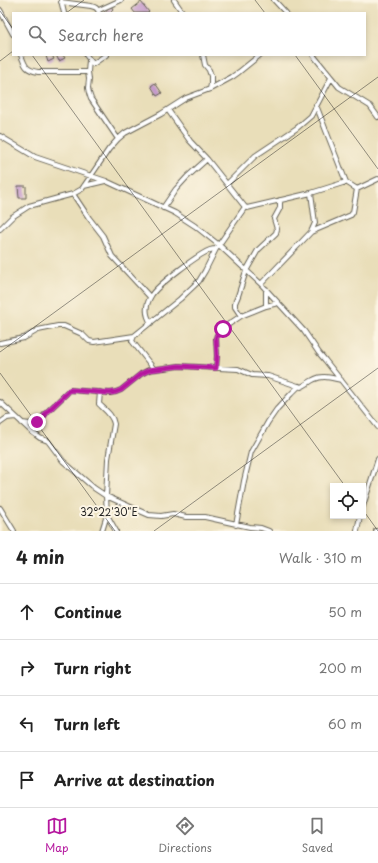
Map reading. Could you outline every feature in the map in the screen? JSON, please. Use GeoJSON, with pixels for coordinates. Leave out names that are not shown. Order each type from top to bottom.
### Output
{"type":"FeatureCollection","features":[{"type":"Feature","properties":{"kind":"street"},"geometry":{"type":"LineString","coordinates":[[64,12],[61,1],[96,7],[99,12],[121,0]]}},
{"type":"Feature","properties":{"kind":"street"},"geometry":{"type":"LineString","coordinates":[[174,0],[182,12]]}},
{"type":"Feature","properties":{"kind":"street"},"geometry":{"type":"LineString","coordinates":[[274,0],[285,12]]}},
{"type":"Feature","properties":{"kind":"street"},"geometry":{"type":"LineString","coordinates":[[0,10],[12,32]]}},
{"type":"Feature","properties":{"kind":"street"},"geometry":{"type":"LineString","coordinates":[[21,56],[26,66],[31,71],[88,72]]}},
{"type":"Feature","properties":{"kind":"street"},"geometry":{"type":"LineString","coordinates":[[87,56],[93,64],[105,56]]}},
{"type":"Feature","properties":{"kind":"street"},"geometry":{"type":"LineString","coordinates":[[203,56],[205,65],[211,76],[210,89]]}},
{"type":"Feature","properties":{"kind":"street"},"geometry":{"type":"LineString","coordinates":[[84,187],[109,149],[118,139],[132,129],[168,110],[186,98],[210,89],[232,77],[259,56]]}},
{"type":"Feature","properties":{"kind":"street"},"geometry":{"type":"LineString","coordinates":[[314,56],[342,90],[372,108],[378,118]]}},
{"type":"Feature","properties":{"kind":"street"},"geometry":{"type":"LineString","coordinates":[[89,60],[89,93],[91,99],[118,139]]}},
{"type":"Feature","properties":{"kind":"street"},"geometry":{"type":"LineString","coordinates":[[227,184],[255,156],[297,128],[314,112],[316,105],[331,78]]}},
{"type":"Feature","properties":{"kind":"street"},"geometry":{"type":"LineString","coordinates":[[316,105],[346,182],[357,189]]}},
{"type":"Feature","properties":{"kind":"street"},"geometry":{"type":"LineString","coordinates":[[168,110],[190,141],[207,159],[245,207],[250,208],[312,193],[346,182]]}},
{"type":"Feature","properties":{"kind":"street"},"geometry":{"type":"LineString","coordinates":[[0,136],[35,157],[106,181],[179,216],[195,226],[261,284],[304,331],[318,353],[378,427]]}},
{"type":"Feature","properties":{"kind":"street"},"geometry":{"type":"LineString","coordinates":[[162,208],[187,177],[207,159]]}},
{"type":"Feature","properties":{"kind":"street"},"geometry":{"type":"LineString","coordinates":[[357,189],[378,179]]}},
{"type":"Feature","properties":{"kind":"street"},"geometry":{"type":"LineString","coordinates":[[0,229],[12,217],[29,206],[73,194],[84,187],[106,181]]}},
{"type":"Feature","properties":{"kind":"street"},"geometry":{"type":"LineString","coordinates":[[311,232],[351,215],[357,189]]}},
{"type":"Feature","properties":{"kind":"street"},"geometry":{"type":"LineString","coordinates":[[261,284],[311,232],[315,223],[312,193]]}},
{"type":"Feature","properties":{"kind":"street"},"geometry":{"type":"LineString","coordinates":[[73,194],[103,236],[112,256],[150,297]]}},
{"type":"Feature","properties":{"kind":"street"},"geometry":{"type":"LineString","coordinates":[[241,316],[235,306],[235,303],[246,271],[258,250],[276,233],[277,229],[274,219],[280,208],[280,200]]}},
{"type":"Feature","properties":{"kind":"street"},"geometry":{"type":"LineString","coordinates":[[0,343],[24,338],[38,330],[58,326],[64,326],[82,334],[89,341],[94,342],[134,336],[195,285],[206,271],[218,247],[245,207]]}},
{"type":"Feature","properties":{"kind":"street"},"geometry":{"type":"LineString","coordinates":[[151,323],[146,312],[150,297],[157,288],[202,254],[218,247]]}},
{"type":"Feature","properties":{"kind":"street"},"geometry":{"type":"LineString","coordinates":[[266,290],[266,306]]}},
{"type":"Feature","properties":{"kind":"street"},"geometry":{"type":"LineString","coordinates":[[216,368],[216,336],[229,324],[241,316],[278,303]]}},
{"type":"Feature","properties":{"kind":"street"},"geometry":{"type":"LineString","coordinates":[[134,336],[132,341],[154,369]]}},
{"type":"Feature","properties":{"kind":"street"},"geometry":{"type":"LineString","coordinates":[[22,423],[30,424],[40,420],[70,390],[110,393],[116,392],[147,371],[154,369],[179,366],[238,370],[252,375],[268,376],[303,387],[318,377],[341,380]]}},
{"type":"Feature","properties":{"kind":"street"},"geometry":{"type":"LineString","coordinates":[[236,525],[244,480],[251,452],[272,415],[299,386]]}},
{"type":"Feature","properties":{"kind":"street"},"geometry":{"type":"LineString","coordinates":[[100,392],[99,404],[114,420],[108,458],[106,496],[107,515],[102,531]]}},
{"type":"Feature","properties":{"kind":"street"},"geometry":{"type":"LineString","coordinates":[[0,402],[36,435],[48,441],[62,461],[94,488],[106,496],[149,515],[161,516],[173,514],[186,517],[205,517],[236,525],[261,528],[269,531]]}},
{"type":"Feature","properties":{"kind":"street"},"geometry":{"type":"LineString","coordinates":[[6,409],[7,418]]}},
{"type":"Feature","properties":{"kind":"street"},"geometry":{"type":"LineString","coordinates":[[0,423],[7,418],[15,417]]}},
{"type":"Feature","properties":{"kind":"street"},"geometry":{"type":"LineString","coordinates":[[366,497],[378,459]]}},
{"type":"Feature","properties":{"kind":"street"},"geometry":{"type":"LineString","coordinates":[[0,508],[14,531]]}},
{"type":"Feature","properties":{"kind":"street"},"geometry":{"type":"LineString","coordinates":[[107,515],[116,531]]}},
{"type":"Feature","properties":{"kind":"street"},"geometry":{"type":"LineString","coordinates":[[357,531],[359,519]]}},
{"type":"Feature","properties":{"kind":"building"},"geometry":{"type":"Polygon","coordinates":[[[141,2],[149,12],[134,12],[132,9],[141,2]]]}},
{"type":"Feature","properties":{"kind":"building"},"geometry":{"type":"Polygon","coordinates":[[[111,6],[113,9],[110,12],[104,12],[111,6]]]}},
{"type":"Feature","properties":{"kind":"building"},"geometry":{"type":"Polygon","coordinates":[[[46,56],[52,56],[54,59],[48,62],[46,56]]]}},
{"type":"Feature","properties":{"kind":"building"},"geometry":{"type":"Polygon","coordinates":[[[56,56],[64,56],[65,58],[59,61],[56,56]]]}},
{"type":"Feature","properties":{"kind":"building"},"geometry":{"type":"Polygon","coordinates":[[[155,83],[162,93],[157,96],[151,86],[155,83]]]}},
{"type":"Feature","properties":{"kind":"building"},"geometry":{"type":"Polygon","coordinates":[[[18,186],[26,186],[26,198],[19,198],[18,186]]]}},
{"type":"Feature","properties":{"kind":"route"},"geometry":{"type":"LineString","coordinates":[[37,422],[43,418],[47,412],[70,390],[110,393],[121,390],[141,374],[149,370],[179,366],[216,368],[216,336],[223,329]]}}]}
